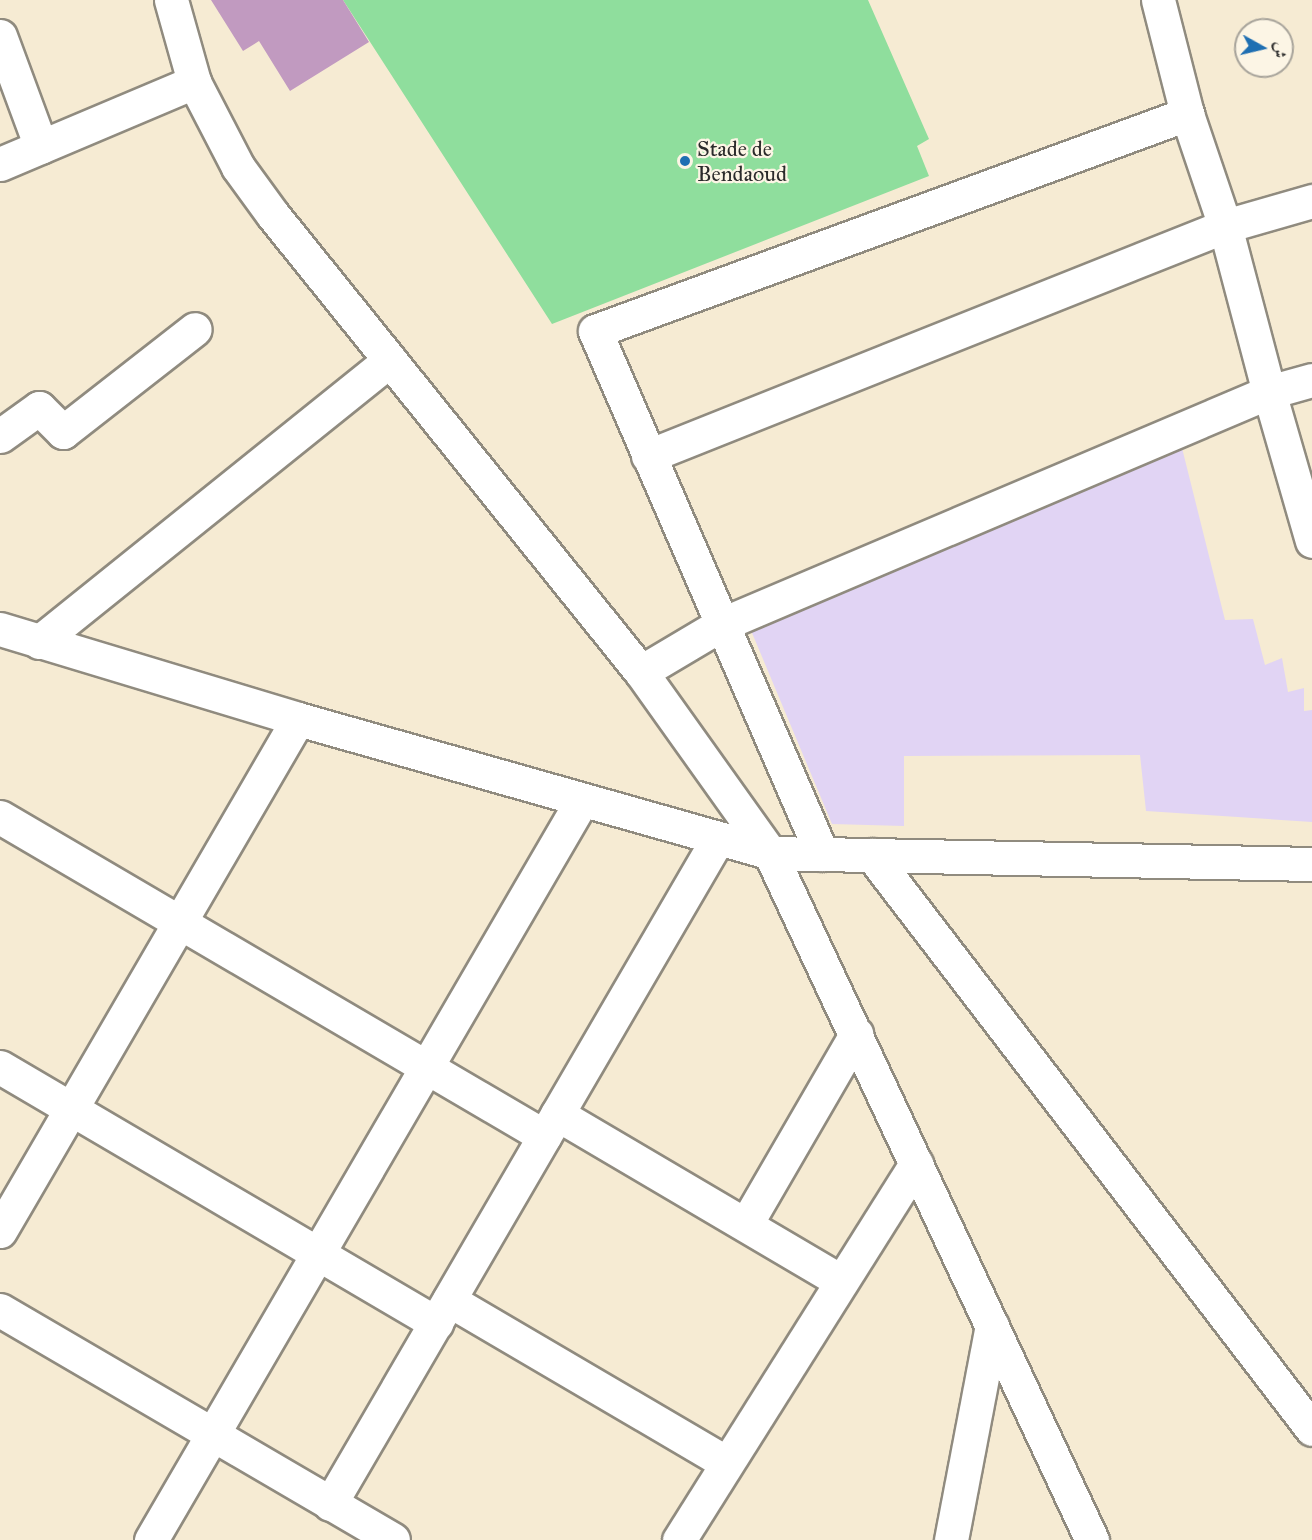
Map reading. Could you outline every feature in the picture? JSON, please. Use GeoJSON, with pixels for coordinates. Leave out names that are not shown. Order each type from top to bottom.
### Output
{"type":"FeatureCollection","features":[{"type":"Feature","properties":{"kind":"street"},"geometry":{"type":"LineString","coordinates":[[171,0],[194,82],[238,167],[273,215],[641,672],[770,853],[1092,1540]]}},
{"type":"Feature","properties":{"kind":"street"},"geometry":{"type":"LineString","coordinates":[[1158,0],[1187,114],[1225,226],[1269,393],[1312,541]]}},
{"type":"Feature","properties":{"kind":"street"},"geometry":{"type":"LineString","coordinates":[[0,36],[41,147]]}},
{"type":"Feature","properties":{"kind":"street"},"geometry":{"type":"LineString","coordinates":[[0,164],[194,82]]}},
{"type":"Feature","properties":{"kind":"street"},"geometry":{"type":"LineString","coordinates":[[822,854],[720,625],[595,331],[1187,114]]}},
{"type":"Feature","properties":{"kind":"street"},"geometry":{"type":"LineString","coordinates":[[648,456],[1225,226],[1312,201]]}},
{"type":"Feature","properties":{"kind":"street"},"geometry":{"type":"LineString","coordinates":[[0,436],[39,408],[63,432],[195,329]]}},
{"type":"Feature","properties":{"kind":"street"},"geometry":{"type":"LineString","coordinates":[[39,642],[390,360]]}},
{"type":"Feature","properties":{"kind":"street"},"geometry":{"type":"LineString","coordinates":[[641,672],[720,625],[1269,393],[1312,380]]}},
{"type":"Feature","properties":{"kind":"street"},"geometry":{"type":"LineString","coordinates":[[0,629],[298,719],[717,840],[770,853],[1312,864]]}},
{"type":"Feature","properties":{"kind":"street"},"geometry":{"type":"LineString","coordinates":[[0,1231],[298,719]]}},
{"type":"Feature","properties":{"kind":"street"},"geometry":{"type":"LineString","coordinates":[[151,1540],[582,800]]}},
{"type":"Feature","properties":{"kind":"street"},"geometry":{"type":"LineString","coordinates":[[0,817],[427,1067],[551,1125],[746,1224],[842,1281]]}},
{"type":"Feature","properties":{"kind":"street"},"geometry":{"type":"LineString","coordinates":[[330,1504],[717,840]]}},
{"type":"Feature","properties":{"kind":"street"},"geometry":{"type":"LineString","coordinates":[[872,855],[1312,1429]]}},
{"type":"Feature","properties":{"kind":"street"},"geometry":{"type":"LineString","coordinates":[[746,1224],[856,1034]]}},
{"type":"Feature","properties":{"kind":"street"},"geometry":{"type":"LineString","coordinates":[[0,1067],[318,1254],[442,1311],[727,1463]]}},
{"type":"Feature","properties":{"kind":"street"},"geometry":{"type":"LineString","coordinates":[[679,1540],[916,1163]]}},
{"type":"Feature","properties":{"kind":"street"},"geometry":{"type":"LineString","coordinates":[[0,1310],[393,1540]]}},
{"type":"Feature","properties":{"kind":"street"},"geometry":{"type":"LineString","coordinates":[[951,1540],[992,1326]]}},
{"type":"Feature","properties":{"kind":"shaded area"},"geometry":{"type":"Polygon","coordinates":[[[1180,440],[1225,620],[1253,619],[1265,665],[1282,658],[1288,692],[1304,688],[1304,711],[1312,710],[1312,822],[1146,811],[1140,755],[904,756],[904,826],[832,824],[747,621],[1180,440]]]}},
{"type":"Feature","properties":{"kind":"green space","name":"Stade de Bendaoud"},"geometry":{"type":"Polygon","coordinates":[[[343,0],[868,0],[929,139],[917,146],[929,176],[552,324],[343,0]]]}},
{"type":"Feature","properties":{"kind":"building"},"geometry":{"type":"Polygon","coordinates":[[[211,0],[343,0],[369,42],[290,91],[259,41],[243,51],[211,0]]]}},
{"type":"Feature","properties":{"kind":"place","name":"Stade de Bendaoud"},"geometry":{"type":"Point","coordinates":[685,161]}}]}
